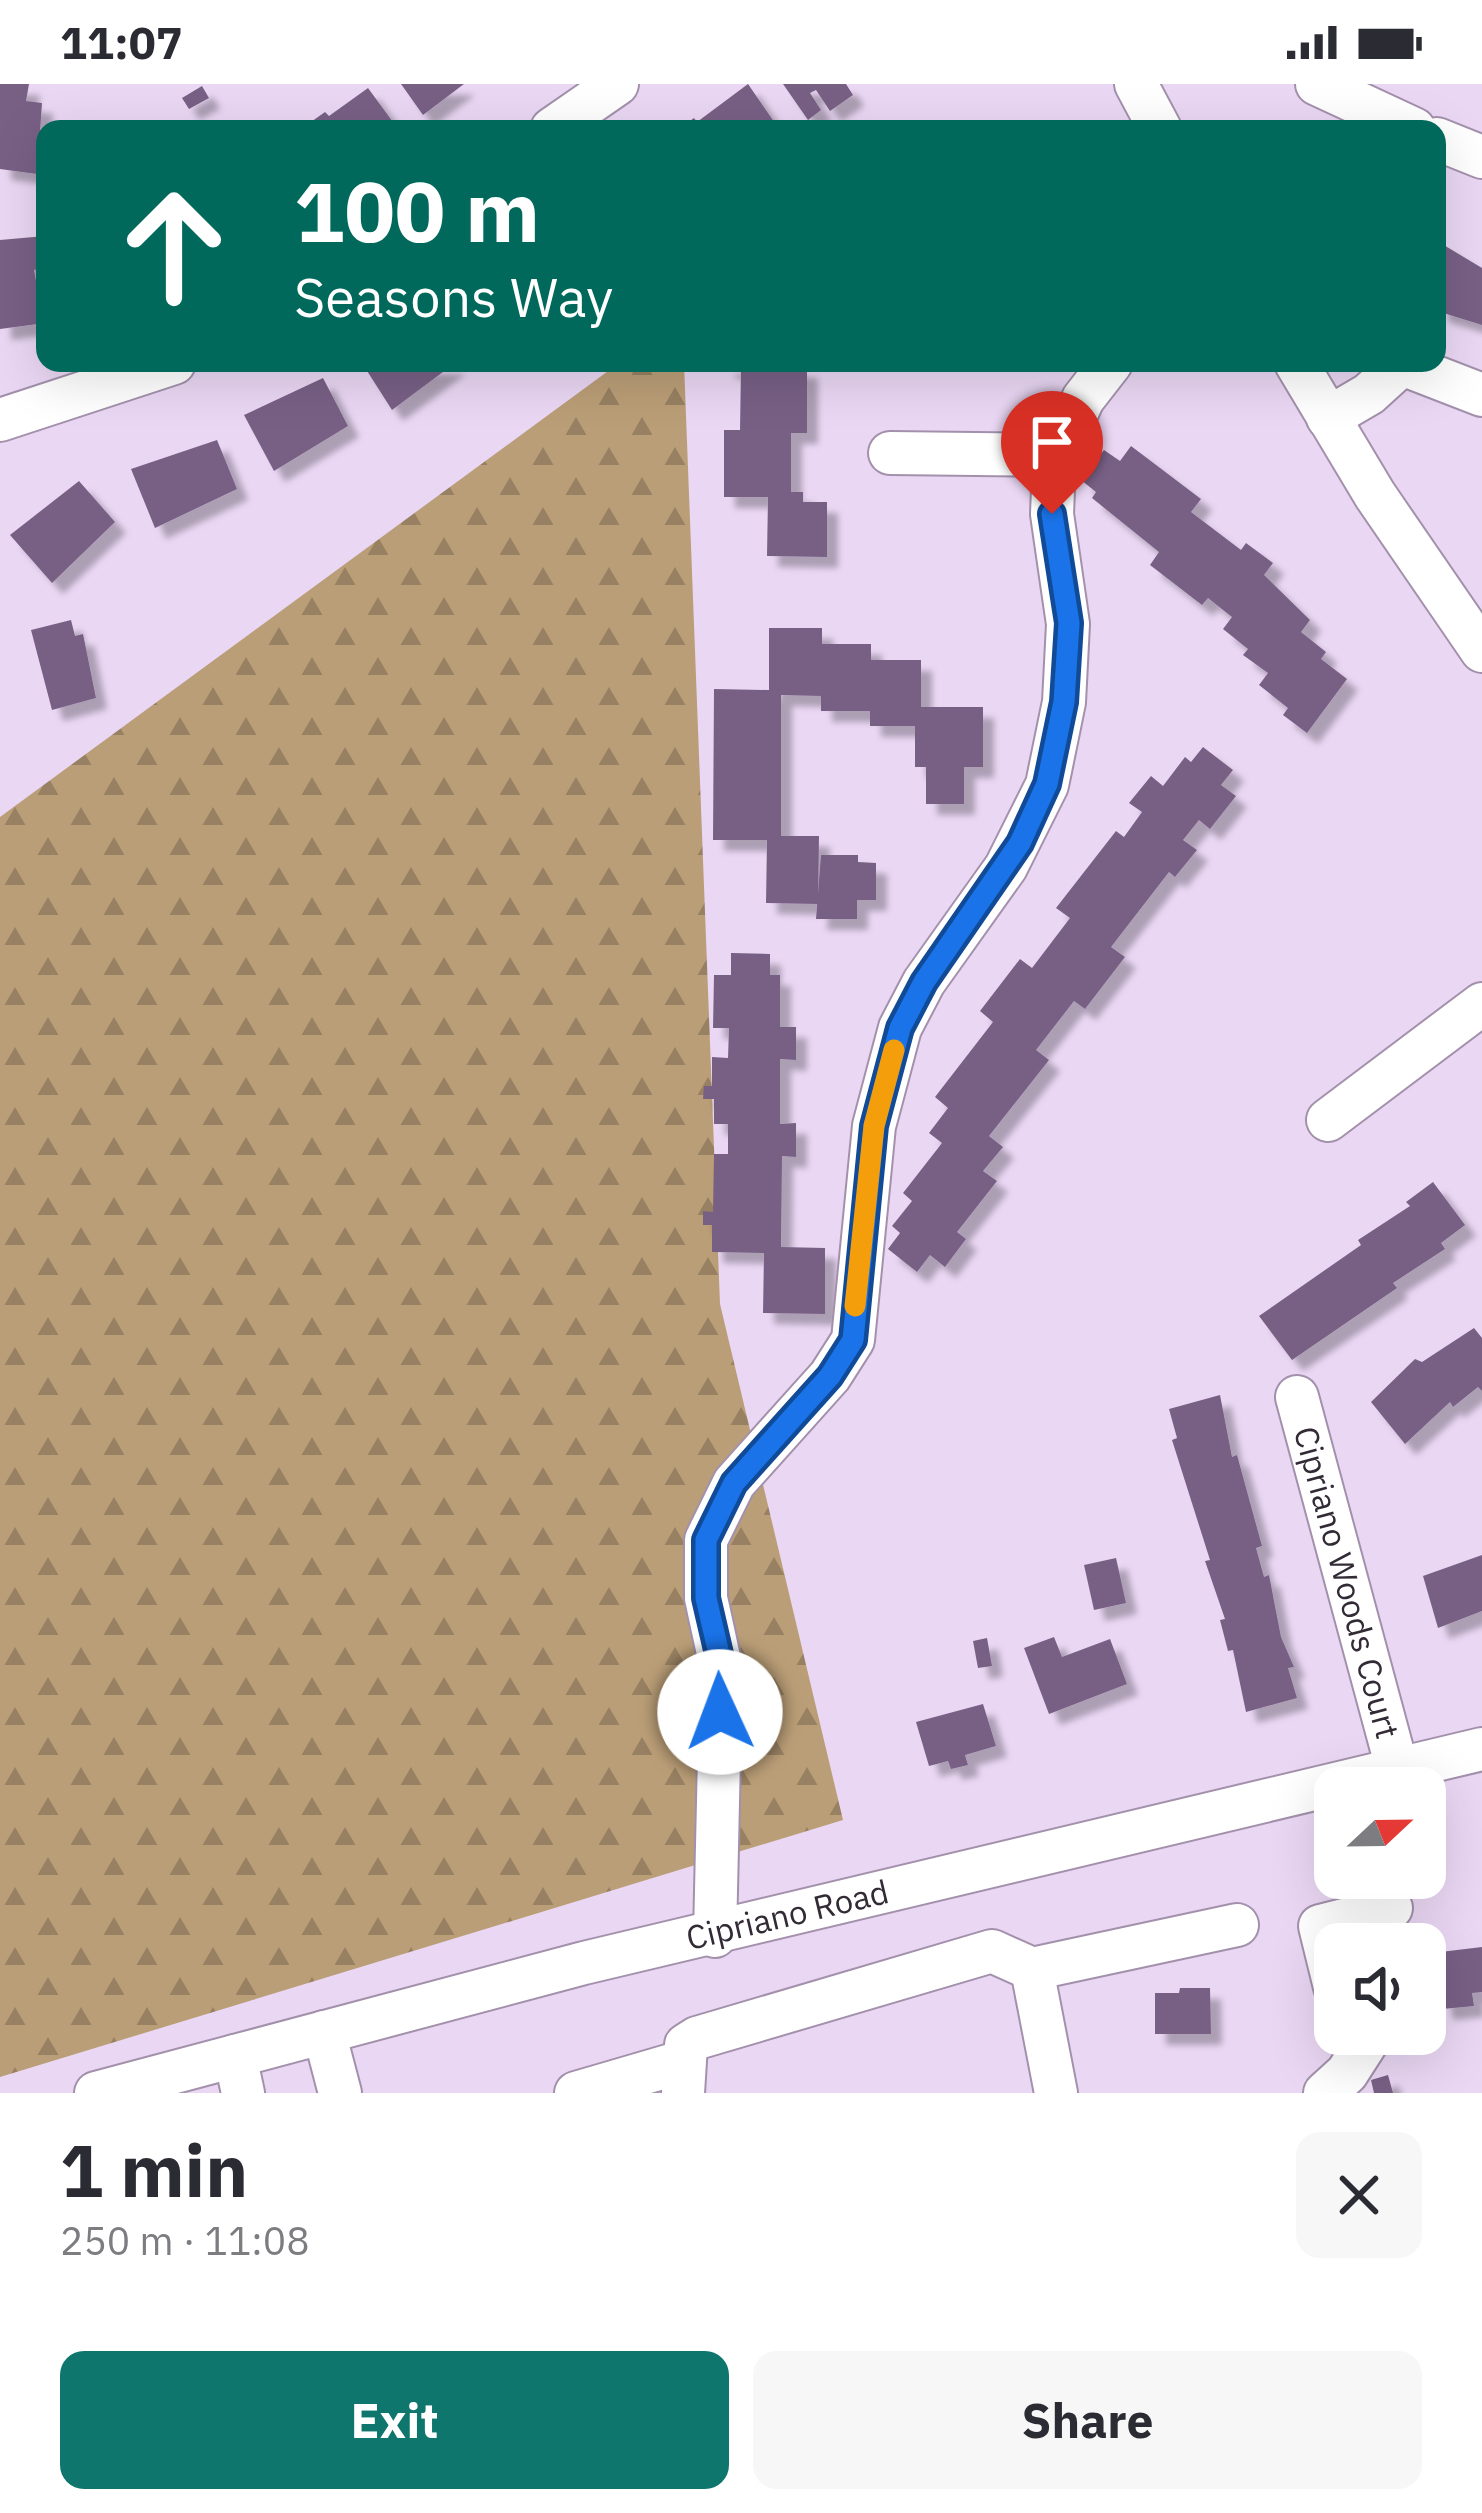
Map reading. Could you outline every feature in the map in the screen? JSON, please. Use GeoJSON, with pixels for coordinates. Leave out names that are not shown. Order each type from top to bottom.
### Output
{"type":"FeatureCollection","features":[{"type":"Feature","properties":{"kind":"street"},"geometry":{"type":"LineString","coordinates":[[565,120],[617,84]]}},
{"type":"Feature","properties":{"kind":"street"},"geometry":{"type":"LineString","coordinates":[[1136,84],[1155,120]]}},
{"type":"Feature","properties":{"kind":"street"},"geometry":{"type":"LineString","coordinates":[[1317,84],[1395,120]]}},
{"type":"Feature","properties":{"kind":"street"},"geometry":{"type":"LineString","coordinates":[[1446,143],[1482,158]]}},
{"type":"Feature","properties":{"kind":"street"},"geometry":{"type":"LineString","coordinates":[[0,420],[147,372]]}},
{"type":"Feature","properties":{"kind":"street"},"geometry":{"type":"LineString","coordinates":[[716,1936],[722,1667],[706,1598],[706,1540],[734,1483],[830,1376],[853,1340],[874,1126],[900,1028],[924,982],[1015,851],[1047,784],[1064,702],[1069,623],[1052,514],[1058,455],[1083,399],[1104,372]]}},
{"type":"Feature","properties":{"kind":"street"},"geometry":{"type":"LineString","coordinates":[[1301,372],[1482,651]]}},
{"type":"Feature","properties":{"kind":"street"},"geometry":{"type":"LineString","coordinates":[[1328,418],[1369,394],[1393,372]]}},
{"type":"Feature","properties":{"kind":"street"},"geometry":{"type":"LineString","coordinates":[[1423,372],[1482,395]]}},
{"type":"Feature","properties":{"kind":"street"},"geometry":{"type":"LineString","coordinates":[[890,453],[1058,455]]}},
{"type":"Feature","properties":{"kind":"street"},"geometry":{"type":"LineString","coordinates":[[1328,1120],[1482,1004]]}},
{"type":"Feature","properties":{"kind":"street","name":"Cipriano Woods Court"},"geometry":{"type":"LineString","coordinates":[[1298,1397],[1397,1767]]}},
{"type":"Feature","properties":{"kind":"street","name":"Cipriano Road"},"geometry":{"type":"LineString","coordinates":[[1401,1767],[1482,1749]]}},
{"type":"Feature","properties":{"kind":"street","name":"Cipriano Road"},"geometry":{"type":"LineString","coordinates":[[96,2093],[239,2074],[324,2032],[584,1963],[716,1936],[1314,1788]]}},
{"type":"Feature","properties":{"kind":"street"},"geometry":{"type":"LineString","coordinates":[[1332,1923],[1391,1908]]}},
{"type":"Feature","properties":{"kind":"street"},"geometry":{"type":"LineString","coordinates":[[576,2093],[682,2078],[686,2045],[697,2038],[992,1951],[1032,1969],[1237,1925]]}},
{"type":"Feature","properties":{"kind":"street"},"geometry":{"type":"LineString","coordinates":[[1032,1969],[1056,2093]]}},
{"type":"Feature","properties":{"kind":"street"},"geometry":{"type":"LineString","coordinates":[[324,2032],[340,2093]]}},
{"type":"Feature","properties":{"kind":"street"},"geometry":{"type":"LineString","coordinates":[[1325,2093],[1351,2055]]}},
{"type":"Feature","properties":{"kind":"green space"},"geometry":{"type":"Polygon","coordinates":[[[607,372],[684,372],[720,1304],[843,1820],[0,2077],[0,817],[607,372]]]}},
{"type":"Feature","properties":{"kind":"building"},"geometry":{"type":"Polygon","coordinates":[[[0,84],[29,84],[26,101],[42,103],[41,120],[36,120],[36,174],[0,169],[0,84]]]}},
{"type":"Feature","properties":{"kind":"building"},"geometry":{"type":"Polygon","coordinates":[[[401,84],[464,84],[423,115],[401,84]]]}},
{"type":"Feature","properties":{"kind":"building"},"geometry":{"type":"Polygon","coordinates":[[[748,84],[773,120],[700,120],[748,84]]]}},
{"type":"Feature","properties":{"kind":"building"},"geometry":{"type":"Polygon","coordinates":[[[783,84],[846,84],[853,95],[830,111],[816,90],[810,93],[821,110],[808,120],[783,84]]]}},
{"type":"Feature","properties":{"kind":"building"},"geometry":{"type":"Polygon","coordinates":[[[202,86],[209,98],[189,109],[182,98],[202,86]]]}},
{"type":"Feature","properties":{"kind":"building"},"geometry":{"type":"Polygon","coordinates":[[[368,88],[391,120],[314,120],[325,112],[329,116],[368,88]]]}},
{"type":"Feature","properties":{"kind":"building"},"geometry":{"type":"Polygon","coordinates":[[[36,237],[36,324],[0,329],[0,240],[36,237]]]}},
{"type":"Feature","properties":{"kind":"building"},"geometry":{"type":"Polygon","coordinates":[[[1446,246],[1482,268],[1482,325],[1446,314],[1446,246]]]}},
{"type":"Feature","properties":{"kind":"building"},"geometry":{"type":"Polygon","coordinates":[[[368,372],[443,372],[392,410],[368,372]]]}},
{"type":"Feature","properties":{"kind":"building"},"geometry":{"type":"Polygon","coordinates":[[[741,372],[807,372],[807,433],[791,433],[791,492],[803,492],[803,502],[827,502],[827,557],[767,556],[768,497],[724,497],[724,430],[740,430],[741,372]]]}},
{"type":"Feature","properties":{"kind":"building"},"geometry":{"type":"Polygon","coordinates":[[[323,378],[348,426],[274,471],[244,415],[323,378]]]}},
{"type":"Feature","properties":{"kind":"building"},"geometry":{"type":"Polygon","coordinates":[[[217,440],[237,489],[155,528],[131,469],[217,440]]]}},
{"type":"Feature","properties":{"kind":"building"},"geometry":{"type":"Polygon","coordinates":[[[1131,446],[1201,499],[1191,512],[1241,550],[1246,543],[1273,563],[1264,575],[1310,620],[1301,632],[1326,652],[1321,659],[1347,679],[1307,733],[1283,715],[1288,708],[1259,685],[1268,673],[1243,655],[1248,649],[1223,629],[1232,617],[1208,598],[1202,605],[1150,565],[1159,552],[1092,498],[1096,492],[1081,480],[1104,450],[1120,461],[1131,446]]]}},
{"type":"Feature","properties":{"kind":"building"},"geometry":{"type":"Polygon","coordinates":[[[79,481],[115,522],[52,583],[10,535],[79,481]]]}},
{"type":"Feature","properties":{"kind":"building"},"geometry":{"type":"Polygon","coordinates":[[[71,620],[75,636],[83,634],[96,698],[52,710],[31,630],[71,620]]]}},
{"type":"Feature","properties":{"kind":"building"},"geometry":{"type":"Polygon","coordinates":[[[769,628],[822,628],[822,644],[871,644],[871,660],[921,660],[921,707],[983,707],[983,767],[964,767],[964,804],[926,804],[926,767],[915,767],[915,726],[870,726],[870,711],[821,711],[821,696],[781,695],[781,836],[819,836],[818,904],[766,903],[767,840],[713,840],[714,689],[769,690],[769,628]]]}},
{"type":"Feature","properties":{"kind":"building"},"geometry":{"type":"Polygon","coordinates":[[[1203,747],[1233,770],[1221,785],[1236,796],[1210,829],[1199,820],[1183,840],[1197,850],[1175,877],[1169,872],[1111,947],[1125,957],[1085,1009],[1074,1001],[1036,1050],[1049,1060],[989,1136],[1003,1147],[983,1171],[997,1181],[957,1232],[966,1239],[945,1267],[930,1255],[917,1272],[888,1249],[900,1233],[892,1226],[912,1201],[903,1193],[942,1143],[929,1133],[948,1108],[935,1097],[993,1022],[980,1011],[1020,959],[1032,968],[1070,918],[1056,908],[1116,831],[1124,837],[1142,812],[1129,803],[1151,776],[1163,786],[1185,757],[1191,762],[1203,747]]]}},
{"type":"Feature","properties":{"kind":"building"},"geometry":{"type":"Polygon","coordinates":[[[821,855],[858,855],[858,862],[876,863],[876,900],[857,900],[857,919],[816,919],[821,855]]]}},
{"type":"Feature","properties":{"kind":"building"},"geometry":{"type":"Polygon","coordinates":[[[731,953],[770,954],[770,975],[780,975],[780,1027],[796,1027],[796,1060],[780,1059],[780,1124],[796,1123],[796,1157],[782,1156],[781,1247],[825,1248],[825,1314],[763,1313],[764,1253],[712,1252],[712,1225],[703,1225],[703,1211],[713,1212],[714,1154],[728,1154],[728,1124],[714,1124],[714,1099],[703,1099],[704,1086],[712,1086],[712,1057],[728,1058],[729,1028],[713,1028],[714,975],[731,975],[731,953]]]}},
{"type":"Feature","properties":{"kind":"building"},"geometry":{"type":"Polygon","coordinates":[[[1433,1182],[1465,1225],[1441,1243],[1445,1249],[1393,1283],[1397,1288],[1292,1360],[1259,1316],[1361,1245],[1358,1240],[1410,1206],[1406,1202],[1433,1182]]]}},
{"type":"Feature","properties":{"kind":"building"},"geometry":{"type":"Polygon","coordinates":[[[1474,1328],[1482,1338],[1482,1391],[1478,1387],[1453,1407],[1450,1402],[1405,1444],[1371,1402],[1415,1359],[1422,1362],[1474,1328]]]}},
{"type":"Feature","properties":{"kind":"building"},"geometry":{"type":"Polygon","coordinates":[[[1220,1395],[1232,1457],[1237,1455],[1262,1546],[1256,1548],[1264,1577],[1269,1575],[1281,1637],[1294,1667],[1288,1668],[1297,1698],[1246,1712],[1233,1650],[1228,1651],[1220,1620],[1225,1619],[1205,1561],[1210,1560],[1172,1440],[1177,1438],[1169,1409],[1220,1395]]]}},
{"type":"Feature","properties":{"kind":"building"},"geometry":{"type":"Polygon","coordinates":[[[1482,1555],[1482,1611],[1438,1628],[1423,1576],[1482,1555]]]}},
{"type":"Feature","properties":{"kind":"building"},"geometry":{"type":"Polygon","coordinates":[[[1116,1558],[1126,1603],[1094,1610],[1084,1565],[1116,1558]]]}},
{"type":"Feature","properties":{"kind":"building"},"geometry":{"type":"Polygon","coordinates":[[[1054,1637],[1062,1657],[1110,1639],[1127,1684],[1049,1714],[1024,1648],[1054,1637]]]}},
{"type":"Feature","properties":{"kind":"building"},"geometry":{"type":"Polygon","coordinates":[[[987,1638],[992,1666],[978,1668],[973,1641],[987,1638]]]}},
{"type":"Feature","properties":{"kind":"building"},"geometry":{"type":"Polygon","coordinates":[[[983,1704],[996,1746],[965,1755],[968,1765],[951,1769],[948,1761],[929,1766],[916,1722],[983,1704]]]}},
{"type":"Feature","properties":{"kind":"building"},"geometry":{"type":"Polygon","coordinates":[[[1482,1947],[1482,1992],[1472,1993],[1474,2006],[1446,2009],[1446,1951],[1482,1947]]]}},
{"type":"Feature","properties":{"kind":"building"},"geometry":{"type":"Polygon","coordinates":[[[1180,1988],[1210,1988],[1211,2034],[1155,2034],[1155,1993],[1179,1993],[1180,1988]]]}},
{"type":"Feature","properties":{"kind":"building"},"geometry":{"type":"Polygon","coordinates":[[[1388,2075],[1393,2093],[1374,2093],[1371,2080],[1388,2075]]]}},
{"type":"Feature","properties":{"kind":"slow traffic"},"geometry":{"type":"LineString","coordinates":[[855,1306],[874,1126],[894,1050]]}},
{"type":"Feature","properties":{"kind":"route"},"geometry":{"type":"LineString","coordinates":[[720,1712],[722,1667],[706,1598],[706,1540],[734,1483],[783,1422],[830,1376],[853,1340],[874,1126],[900,1028],[924,982],[976,914],[1020,843],[1047,784],[1064,702],[1069,623],[1052,514]]}}]}
